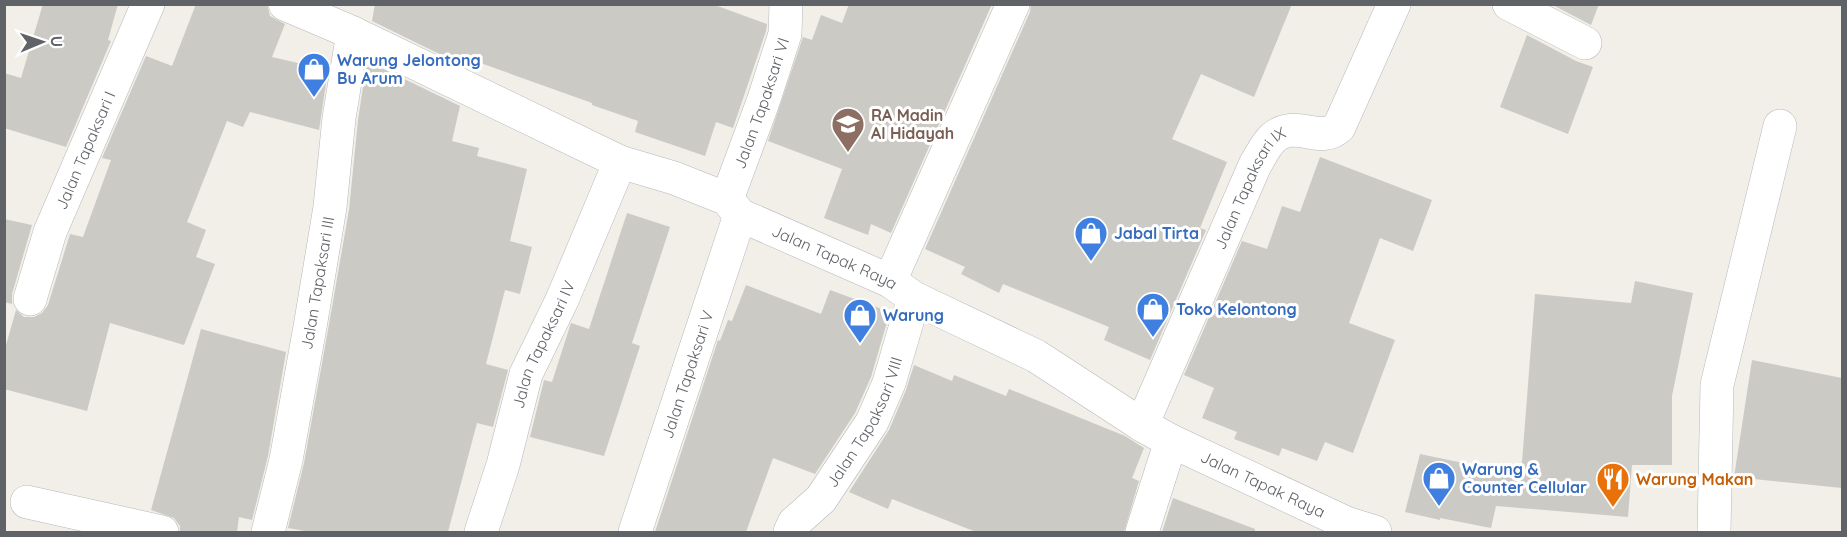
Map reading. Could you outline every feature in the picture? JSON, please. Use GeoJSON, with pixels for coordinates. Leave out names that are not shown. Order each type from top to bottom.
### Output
{"type":"FeatureCollection","features":[{"type":"Feature","properties":{"kind":"street","name":"Jalan Tapaksari I"},"geometry":{"type":"LineString","coordinates":[[30,298],[50,232],[148,4]]}},
{"type":"Feature","properties":{"kind":"street","name":"Jalan Tapak Raya"},"geometry":{"type":"LineString","coordinates":[[285,4],[342,21],[620,162],[674,178],[734,207],[1036,356],[1142,425],[1171,441],[1346,523],[1375,532]]}},
{"type":"Feature","properties":{"kind":"street","name":"Jalan Tapaksari VI"},"geometry":{"type":"LineString","coordinates":[[734,207],[763,102],[785,34],[786,4]]}},
{"type":"Feature","properties":{"kind":"street","name":"Jalan Tapaksari VIII"},"geometry":{"type":"LineString","coordinates":[[790,532],[794,523],[821,499],[872,422],[889,383],[902,289],[1013,4]]}},
{"type":"Feature","properties":{"kind":"street","name":"Jalan Tapaksari IX"},"geometry":{"type":"LineString","coordinates":[[1142,425],[1255,165],[1272,138],[1284,131],[1293,129],[1323,134],[1332,133],[1339,127],[1394,4]]}},
{"type":"Feature","properties":{"kind":"street"},"geometry":{"type":"LineString","coordinates":[[1509,4],[1585,43]]}},
{"type":"Feature","properties":{"kind":"street","name":"Jalan Tapaksari III"},"geometry":{"type":"LineString","coordinates":[[268,532],[286,460],[330,207],[339,118],[342,21]]}},
{"type":"Feature","properties":{"kind":"street"},"geometry":{"type":"LineString","coordinates":[[1714,532],[1717,385],[1780,126]]}},
{"type":"Feature","properties":{"kind":"street","name":"Jalan Tapaksari IV"},"geometry":{"type":"LineString","coordinates":[[481,532],[503,465],[526,374],[562,300],[620,162]]}},
{"type":"Feature","properties":{"kind":"street","name":"Jalan Tapaksari V"},"geometry":{"type":"LineString","coordinates":[[636,532],[734,207]]}},
{"type":"Feature","properties":{"kind":"street"},"geometry":{"type":"LineString","coordinates":[[1142,532],[1171,441]]}},
{"type":"Feature","properties":{"kind":"street"},"geometry":{"type":"LineString","coordinates":[[27,502],[162,532]]}},
{"type":"Feature","properties":{"kind":"building"},"geometry":{"type":"Polygon","coordinates":[[[43,4],[118,4],[108,40],[111,41],[66,147],[4,128],[4,73],[21,78],[43,4]]]}},
{"type":"Feature","properties":{"kind":"building"},"geometry":{"type":"Polygon","coordinates":[[[196,4],[267,4],[270,16],[285,24],[272,57],[328,70],[319,130],[250,112],[243,127],[227,121],[187,222],[206,230],[196,257],[215,264],[184,345],[110,323],[87,411],[4,389],[4,352],[16,310],[24,317],[34,317],[42,313],[48,305],[70,234],[83,237],[111,160],[102,158],[146,56],[172,66],[196,4]]]}},
{"type":"Feature","properties":{"kind":"building"},"geometry":{"type":"Polygon","coordinates":[[[375,4],[712,4],[767,24],[733,128],[716,122],[705,156],[635,132],[638,121],[592,105],[592,103],[472,60],[470,69],[372,21],[375,4]]]}},
{"type":"Feature","properties":{"kind":"building"},"geometry":{"type":"Polygon","coordinates":[[[849,4],[992,4],[891,233],[871,224],[868,235],[824,218],[842,169],[768,141],[803,37],[812,40],[821,15],[842,23],[849,4]]]}},
{"type":"Feature","properties":{"kind":"building"},"geometry":{"type":"Polygon","coordinates":[[[1031,4],[1292,4],[1254,97],[1201,74],[1172,139],[1227,162],[1200,228],[1206,230],[1150,360],[1104,340],[1109,327],[1003,284],[999,293],[961,274],[965,267],[925,249],[1030,12],[1031,4]]]}},
{"type":"Feature","properties":{"kind":"building"},"geometry":{"type":"Polygon","coordinates":[[[1551,4],[1599,4],[1591,25],[1551,4]]]}},
{"type":"Feature","properties":{"kind":"building"},"geometry":{"type":"Polygon","coordinates":[[[1527,35],[1576,61],[1593,67],[1568,134],[1500,107],[1527,35]]]}},
{"type":"Feature","properties":{"kind":"building"},"geometry":{"type":"Polygon","coordinates":[[[367,61],[460,106],[452,141],[479,148],[477,156],[527,169],[510,241],[532,247],[520,294],[505,290],[486,364],[508,370],[493,427],[477,423],[448,532],[310,532],[288,528],[304,463],[349,210],[358,120],[367,61]]]}},
{"type":"Feature","properties":{"kind":"building"},"geometry":{"type":"Polygon","coordinates":[[[1320,157],[1432,200],[1413,251],[1380,238],[1349,323],[1395,340],[1353,453],[1325,442],[1317,461],[1282,448],[1279,456],[1234,439],[1237,432],[1202,418],[1214,388],[1184,375],[1242,241],[1267,249],[1282,206],[1300,212],[1320,157]]]}},
{"type":"Feature","properties":{"kind":"building"},"geometry":{"type":"Polygon","coordinates":[[[627,213],[670,227],[632,343],[640,346],[604,456],[530,437],[544,380],[552,382],[571,323],[589,329],[627,213]]]}},
{"type":"Feature","properties":{"kind":"building"},"geometry":{"type":"Polygon","coordinates":[[[4,219],[32,225],[12,294],[12,304],[4,302],[4,219]]]}},
{"type":"Feature","properties":{"kind":"building"},"geometry":{"type":"Polygon","coordinates":[[[1635,281],[1693,293],[1672,396],[1672,465],[1632,465],[1628,517],[1496,506],[1491,528],[1405,512],[1420,454],[1521,475],[1535,294],[1631,303],[1635,281]]]}},
{"type":"Feature","properties":{"kind":"building"},"geometry":{"type":"Polygon","coordinates":[[[746,285],[821,314],[830,290],[890,312],[871,377],[855,413],[815,474],[773,458],[746,532],[655,532],[718,340],[720,341],[728,320],[732,321],[746,285]]]}},
{"type":"Feature","properties":{"kind":"building"},"geometry":{"type":"Polygon","coordinates":[[[201,329],[286,352],[268,456],[252,520],[239,517],[237,532],[180,532],[180,526],[174,518],[151,510],[201,329]]]}},
{"type":"Feature","properties":{"kind":"building"},"geometry":{"type":"Polygon","coordinates":[[[1752,360],[1842,378],[1842,488],[1734,477],[1752,360]]]}},
{"type":"Feature","properties":{"kind":"building"},"geometry":{"type":"Polygon","coordinates":[[[914,365],[952,381],[954,375],[1006,396],[1009,389],[1125,436],[1144,448],[1132,478],[1139,481],[1124,532],[976,532],[892,499],[888,509],[849,492],[889,430],[914,365]]]}},
{"type":"Feature","properties":{"kind":"building"},"geometry":{"type":"Polygon","coordinates":[[[1173,498],[1255,529],[1255,532],[1162,532],[1173,498]]]}},
{"type":"Feature","properties":{"kind":"place","name":"Warung Jelontong Bu Arum"},"geometry":{"type":"Point","coordinates":[314,98]}},
{"type":"Feature","properties":{"kind":"place","name":"RA Madin Al Hidayah"},"geometry":{"type":"Point","coordinates":[848,153]}},
{"type":"Feature","properties":{"kind":"place","name":"Jabal Tirta"},"geometry":{"type":"Point","coordinates":[1091,262]}},
{"type":"Feature","properties":{"kind":"place","name":"Toko Kelontong"},"geometry":{"type":"Point","coordinates":[1153,338]}},
{"type":"Feature","properties":{"kind":"place","name":"Warung"},"geometry":{"type":"Point","coordinates":[860,344]}},
{"type":"Feature","properties":{"kind":"place","name":"Warung & Counter Cellular"},"geometry":{"type":"Point","coordinates":[1439,507]}},
{"type":"Feature","properties":{"kind":"place","name":"Warung Makan"},"geometry":{"type":"Point","coordinates":[1613,508]}}]}
